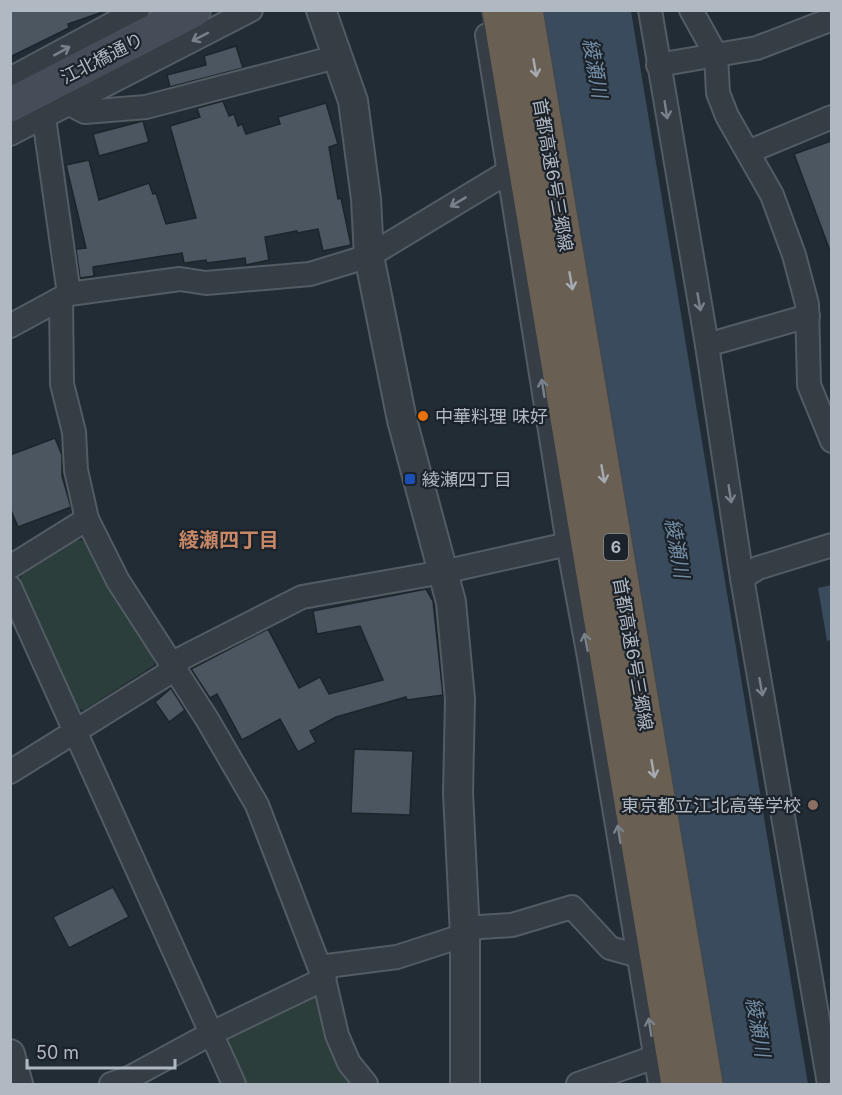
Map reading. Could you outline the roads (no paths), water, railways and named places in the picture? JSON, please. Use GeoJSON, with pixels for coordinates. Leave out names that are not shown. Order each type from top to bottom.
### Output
{"type":"FeatureCollection","features":[{"type":"Feature","properties":{"kind":"highway","name":"首都高速6号三郷線"},"geometry":{"type":"LineString","coordinates":[[499,10],[678,1084]]}},
{"type":"Feature","properties":{"kind":"highway","name":"首都高速6号三郷線"},"geometry":{"type":"LineString","coordinates":[[526,10],[706,1084]]}},
{"type":"Feature","properties":{"kind":"main road","name":"江北橋通り"},"geometry":{"type":"LineString","coordinates":[[10,105],[194,10]]}},
{"type":"Feature","properties":{"kind":"street"},"geometry":{"type":"LineString","coordinates":[[10,79],[138,10]]}},
{"type":"Feature","properties":{"kind":"street"},"geometry":{"type":"LineString","coordinates":[[10,134],[251,10]]}},
{"type":"Feature","properties":{"kind":"street"},"geometry":{"type":"LineString","coordinates":[[321,10],[353,101],[366,199],[369,256],[402,420],[451,602],[460,699],[458,793],[464,932],[465,1084]]}},
{"type":"Feature","properties":{"kind":"street"},"geometry":{"type":"LineString","coordinates":[[483,10],[568,544],[660,1084]]}},
{"type":"Feature","properties":{"kind":"street"},"geometry":{"type":"LineString","coordinates":[[650,10],[707,345],[742,578],[829,1084]]}},
{"type":"Feature","properties":{"kind":"street"},"geometry":{"type":"LineString","coordinates":[[691,10],[716,55],[718,93],[736,136],[748,152],[772,195],[794,255],[808,316],[810,385],[831,441]]}},
{"type":"Feature","properties":{"kind":"street"},"geometry":{"type":"LineString","coordinates":[[658,64],[757,48],[831,19]]}},
{"type":"Feature","properties":{"kind":"street"},"geometry":{"type":"LineString","coordinates":[[70,104],[85,112],[146,107],[336,57]]}},
{"type":"Feature","properties":{"kind":"street"},"geometry":{"type":"LineString","coordinates":[[748,152],[831,117]]}},
{"type":"Feature","properties":{"kind":"street"},"geometry":{"type":"LineString","coordinates":[[44,118],[65,296],[62,384],[74,432],[76,470],[87,519],[118,581],[207,718],[257,805],[324,979],[337,1035],[349,1063],[366,1084]]}},
{"type":"Feature","properties":{"kind":"street"},"geometry":{"type":"LineString","coordinates":[[10,326],[65,296],[180,279],[206,283],[310,274],[369,256],[508,172]]}},
{"type":"Feature","properties":{"kind":"street"},"geometry":{"type":"LineString","coordinates":[[707,345],[808,316]]}},
{"type":"Feature","properties":{"kind":"street"},"geometry":{"type":"LineString","coordinates":[[10,567],[87,519]]}},
{"type":"Feature","properties":{"kind":"street"},"geometry":{"type":"LineString","coordinates":[[10,772],[164,676],[182,658],[302,597],[443,572],[568,544]]}},
{"type":"Feature","properties":{"kind":"street"},"geometry":{"type":"LineString","coordinates":[[742,578],[758,568],[831,545]]}},
{"type":"Feature","properties":{"kind":"street"},"geometry":{"type":"LineString","coordinates":[[10,587],[234,1084]]}},
{"type":"Feature","properties":{"kind":"street"},"geometry":{"type":"LineString","coordinates":[[324,979],[327,966],[397,957],[464,932],[512,925],[572,907],[610,948],[639,956]]}},
{"type":"Feature","properties":{"kind":"street"},"geometry":{"type":"LineString","coordinates":[[111,1084],[131,1077],[212,1033],[324,979]]}},
{"type":"Feature","properties":{"kind":"street"},"geometry":{"type":"LineString","coordinates":[[10,1054],[18,1084]]}},
{"type":"Feature","properties":{"kind":"street"},"geometry":{"type":"LineString","coordinates":[[578,1084],[655,1057]]}},
{"type":"Feature","properties":{"kind":"water","name":"綾瀬川"},"geometry":{"type":"Polygon","coordinates":[[[537,11],[631,11],[808,1084],[718,1084],[537,11]]]}},
{"type":"Feature","properties":{"kind":"water"},"geometry":{"type":"Polygon","coordinates":[[[831,585],[831,640],[827,641],[818,588],[831,585]]]}},
{"type":"Feature","properties":{"kind":"place","name":"中華料理 味好"},"geometry":{"type":"Point","coordinates":[423,416]}},
{"type":"Feature","properties":{"kind":"place","name":"綾瀬四丁目"},"geometry":{"type":"Point","coordinates":[410,479]}},
{"type":"Feature","properties":{"kind":"place","name":"東京都立江北高等学校"},"geometry":{"type":"Point","coordinates":[813,805]}},
{"type":"Feature","properties":{"kind":"district","name":"綾瀬四丁目"},"geometry":{"type":"Point","coordinates":[229,540]}}]}
